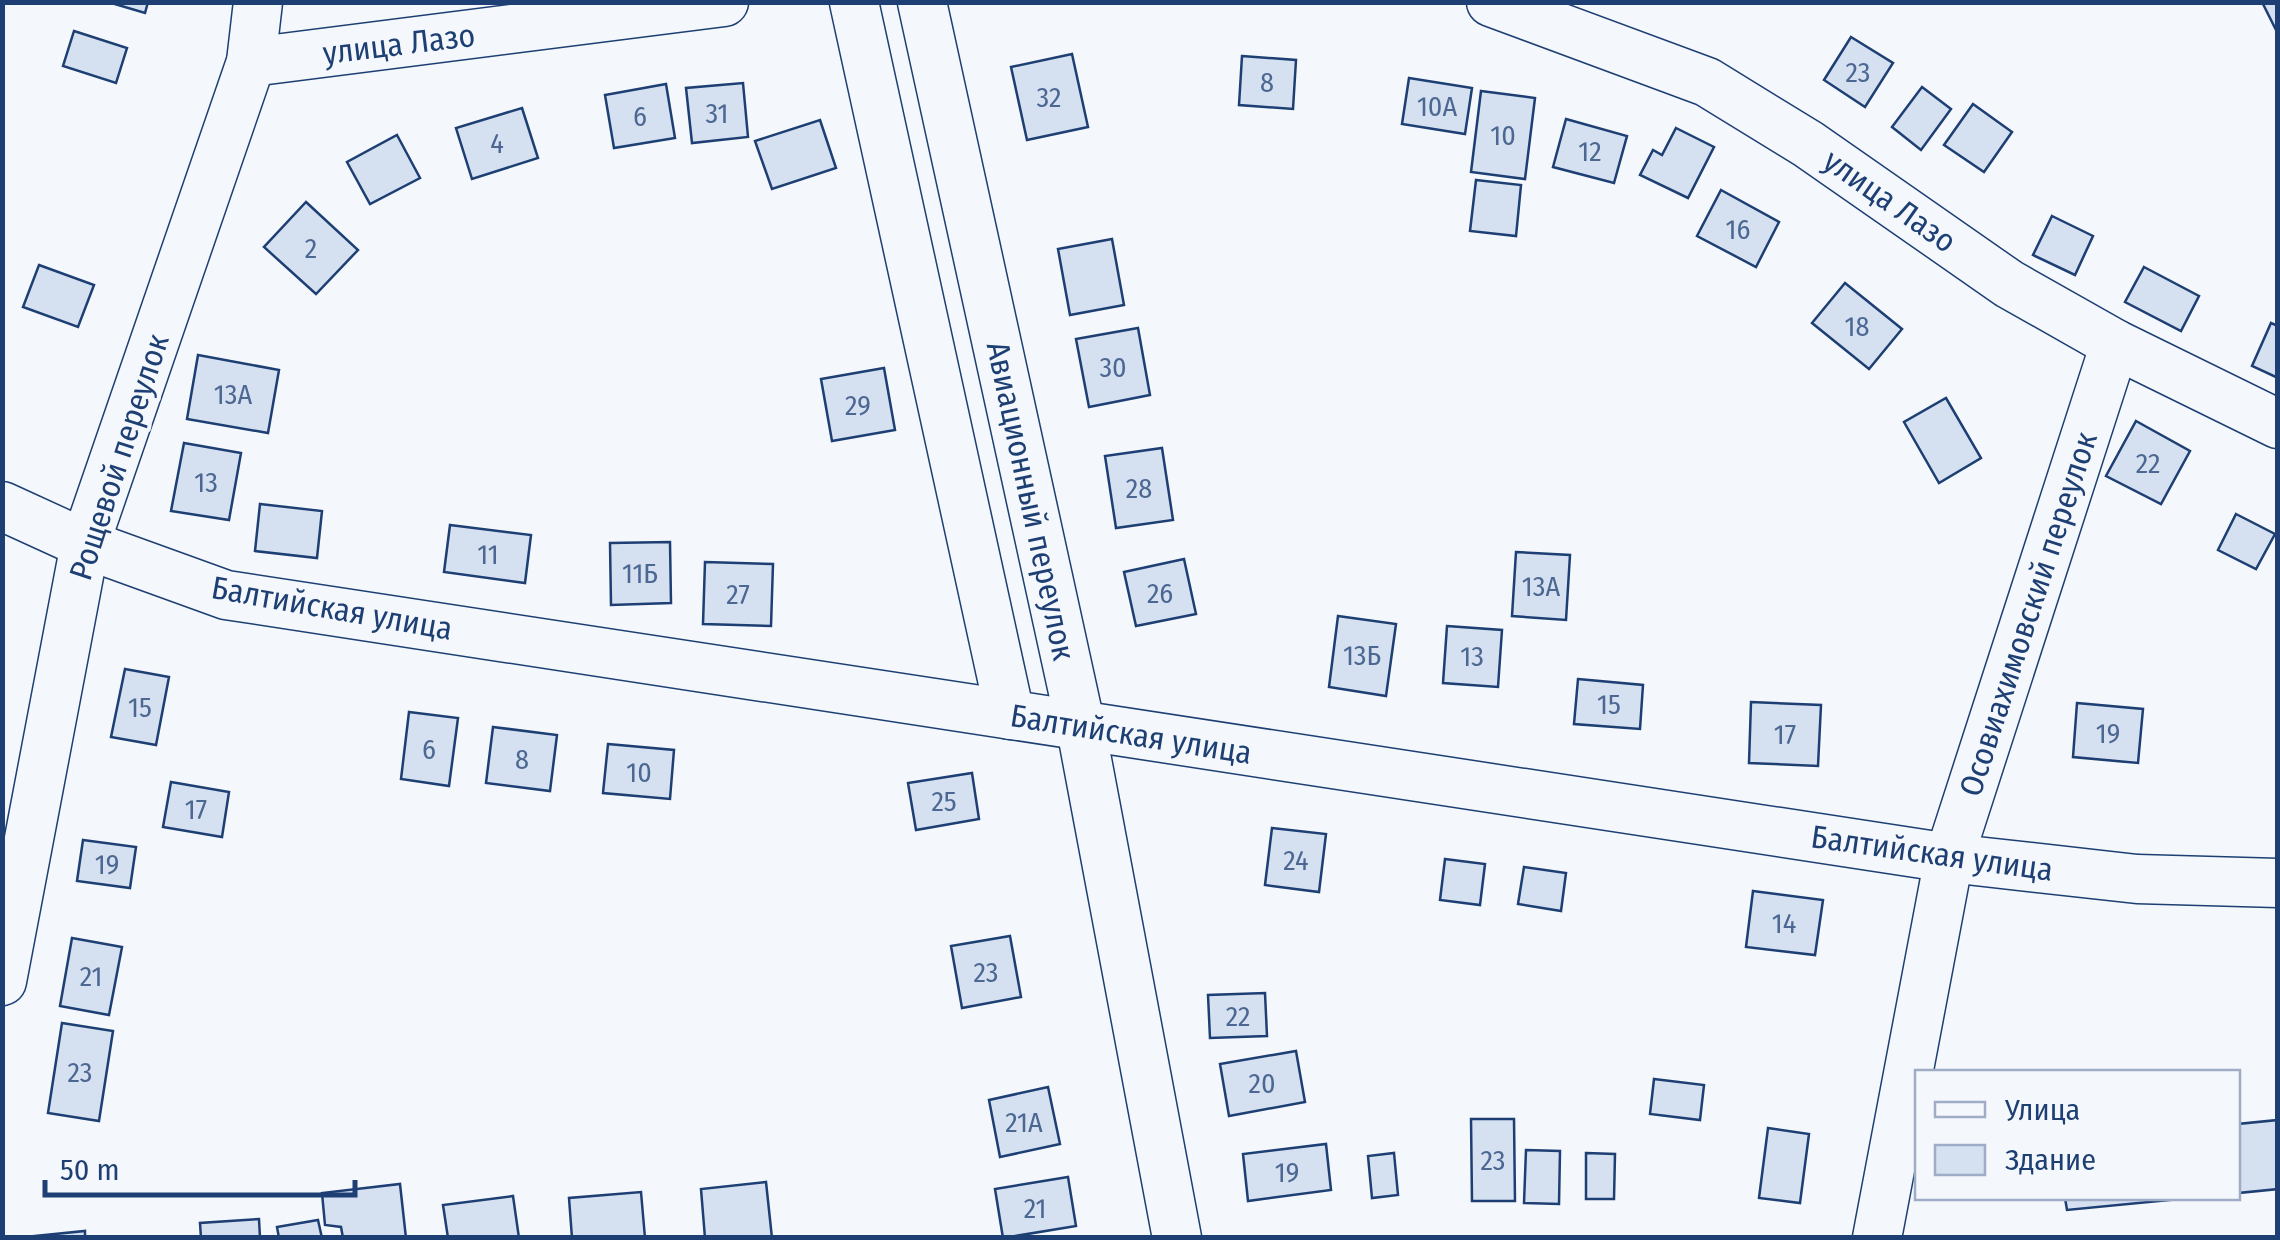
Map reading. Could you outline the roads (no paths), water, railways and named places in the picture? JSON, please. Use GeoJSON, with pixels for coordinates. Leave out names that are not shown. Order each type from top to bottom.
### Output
{"type":"FeatureCollection","features":[{"type":"Feature","properties":{"kind":"street","name":"Рощевой переулок"},"geometry":{"type":"LineString","coordinates":[[2,981],[86,544],[251,62],[258,2]]}},
{"type":"Feature","properties":{"kind":"street","name":"улица Лазо"},"geometry":{"type":"LineString","coordinates":[[251,62],[724,2]]}},
{"type":"Feature","properties":{"kind":"street","name":"Авиационный переулок"},"geometry":{"type":"LineString","coordinates":[[854,2],[1010,716]]}},
{"type":"Feature","properties":{"kind":"street","name":"Авиационный переулок"},"geometry":{"type":"LineString","coordinates":[[922,2],[1081,728],[1177,1238]]}},
{"type":"Feature","properties":{"kind":"street","name":"улица Лазо"},"geometry":{"type":"LineString","coordinates":[[1491,2],[1708,82],[1808,144],[2008,284],[2115,344],[2278,424]]}},
{"type":"Feature","properties":{"kind":"street","name":"Осовиахимовский переулок"},"geometry":{"type":"LineString","coordinates":[[1877,1238],[1949,858],[2115,344]]}},
{"type":"Feature","properties":{"kind":"street","name":"Балтийская улица"},"geometry":{"type":"LineString","coordinates":[[2,506],[86,544],[226,595],[1949,858],[2137,879],[2278,883]]}}]}
